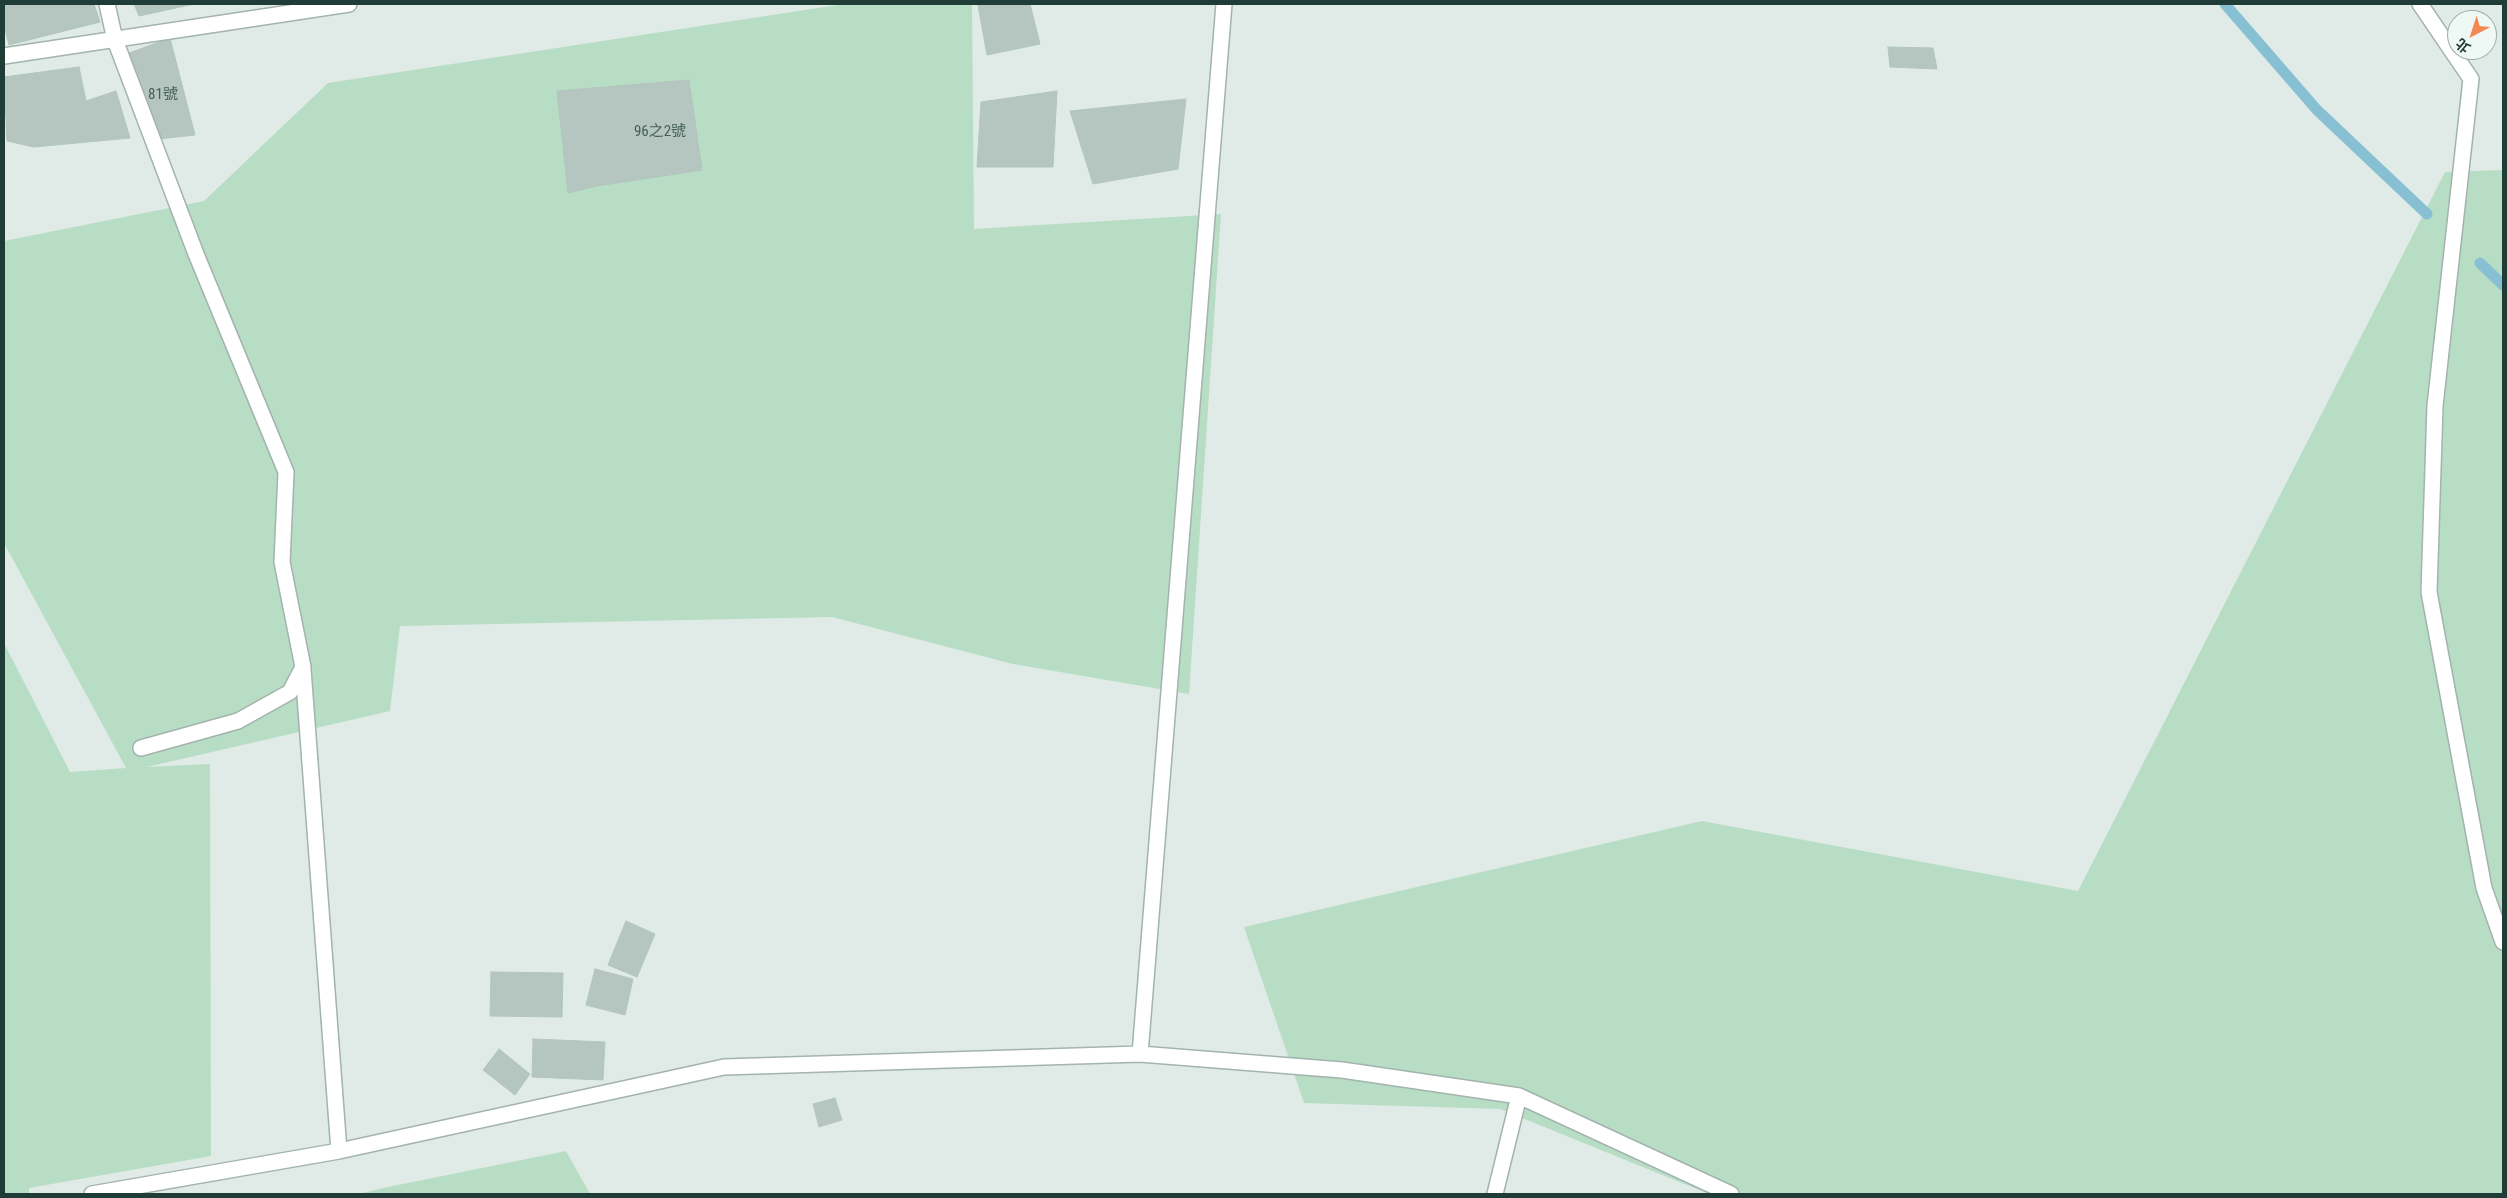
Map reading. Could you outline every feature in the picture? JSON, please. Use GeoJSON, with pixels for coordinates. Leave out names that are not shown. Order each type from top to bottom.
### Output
{"type":"FeatureCollection","features":[{"type":"Feature","properties":{"kind":"lane"},"geometry":{"type":"LineString","coordinates":[[107,4],[116,40],[196,254],[286,472],[282,562],[303,667],[339,1151]]}},
{"type":"Feature","properties":{"kind":"lane"},"geometry":{"type":"LineString","coordinates":[[4,56],[349,4]]}},
{"type":"Feature","properties":{"kind":"lane"},"geometry":{"type":"LineString","coordinates":[[1140,1054],[1224,4]]}},
{"type":"Feature","properties":{"kind":"lane"},"geometry":{"type":"LineString","coordinates":[[2420,4],[2471,79],[2435,406],[2429,592],[2484,888],[2503,942]]}},
{"type":"Feature","properties":{"kind":"lane"},"geometry":{"type":"LineString","coordinates":[[141,748],[238,722],[290,692],[303,667]]}},
{"type":"Feature","properties":{"kind":"lane"},"geometry":{"type":"LineString","coordinates":[[92,1194],[339,1151],[724,1067],[1140,1054],[1342,1070],[1519,1096],[1731,1194]]}},
{"type":"Feature","properties":{"kind":"lane"},"geometry":{"type":"LineString","coordinates":[[1495,1194],[1519,1096]]}},
{"type":"Feature","properties":{"kind":"green space"},"geometry":{"type":"Polygon","coordinates":[[[844,4],[972,4],[974,229],[1221,214],[1189,694],[1013,664],[832,617],[400,626],[390,711],[147,767],[210,764],[211,1156],[29,1188],[29,1194],[4,1194],[4,643],[70,772],[126,768],[4,543],[4,241],[204,201],[328,83],[844,4]]]}},
{"type":"Feature","properties":{"kind":"green space"},"geometry":{"type":"Polygon","coordinates":[[[2503,170],[2503,1194],[1709,1194],[1500,1109],[1304,1103],[1244,927],[1702,821],[2078,891],[2445,172],[2503,170]]]}},
{"type":"Feature","properties":{"kind":"green space"},"geometry":{"type":"Polygon","coordinates":[[[566,1151],[590,1194],[358,1194],[388,1187],[566,1151]]]}},
{"type":"Feature","properties":{"kind":"building"},"geometry":{"type":"Polygon","coordinates":[[[4,4],[94,4],[100,22],[9,45],[4,25],[4,4]]]}},
{"type":"Feature","properties":{"kind":"building"},"geometry":{"type":"Polygon","coordinates":[[[134,4],[194,4],[139,16],[134,4]]]}},
{"type":"Feature","properties":{"kind":"building"},"geometry":{"type":"Polygon","coordinates":[[[1030,4],[1040,44],[987,55],[978,5],[1030,4]]]}},
{"type":"Feature","properties":{"kind":"building"},"geometry":{"type":"Polygon","coordinates":[[[170,38],[195,135],[150,140],[121,56],[170,38]]]}},
{"type":"Feature","properties":{"kind":"building"},"geometry":{"type":"Polygon","coordinates":[[[1888,47],[1933,48],[1937,69],[1890,67],[1888,47]]]}},
{"type":"Feature","properties":{"kind":"building"},"geometry":{"type":"Polygon","coordinates":[[[79,67],[86,101],[116,91],[130,138],[34,147],[7,141],[4,77],[79,67]]]}},
{"type":"Feature","properties":{"kind":"building"},"geometry":{"type":"Polygon","coordinates":[[[689,80],[702,170],[597,186],[568,193],[557,91],[689,80]]]}},
{"type":"Feature","properties":{"kind":"building"},"geometry":{"type":"Polygon","coordinates":[[[1057,91],[1053,167],[977,167],[981,102],[1057,91]]]}},
{"type":"Feature","properties":{"kind":"building"},"geometry":{"type":"Polygon","coordinates":[[[1186,99],[1178,169],[1093,184],[1070,111],[1186,99]]]}},
{"type":"Feature","properties":{"kind":"building"},"geometry":{"type":"Polygon","coordinates":[[[626,921],[655,934],[637,977],[608,965],[626,921]]]}},
{"type":"Feature","properties":{"kind":"building"},"geometry":{"type":"Polygon","coordinates":[[[595,969],[633,979],[625,1015],[586,1005],[595,969]]]}},
{"type":"Feature","properties":{"kind":"building"},"geometry":{"type":"Polygon","coordinates":[[[491,972],[563,973],[562,1017],[490,1016],[491,972]]]}},
{"type":"Feature","properties":{"kind":"building"},"geometry":{"type":"Polygon","coordinates":[[[533,1039],[605,1042],[603,1080],[532,1077],[533,1039]]]}},
{"type":"Feature","properties":{"kind":"building"},"geometry":{"type":"Polygon","coordinates":[[[499,1049],[530,1074],[515,1095],[483,1070],[499,1049]]]}},
{"type":"Feature","properties":{"kind":"building"},"geometry":{"type":"Polygon","coordinates":[[[835,1098],[842,1120],[819,1127],[813,1104],[835,1098]]]}},
{"type":"Feature","properties":{"kind":"waterway"},"geometry":{"type":"LineString","coordinates":[[2225,4],[2317,110],[2427,214]]}},
{"type":"Feature","properties":{"kind":"waterway"},"geometry":{"type":"LineString","coordinates":[[2480,263],[2503,285]]}}]}
